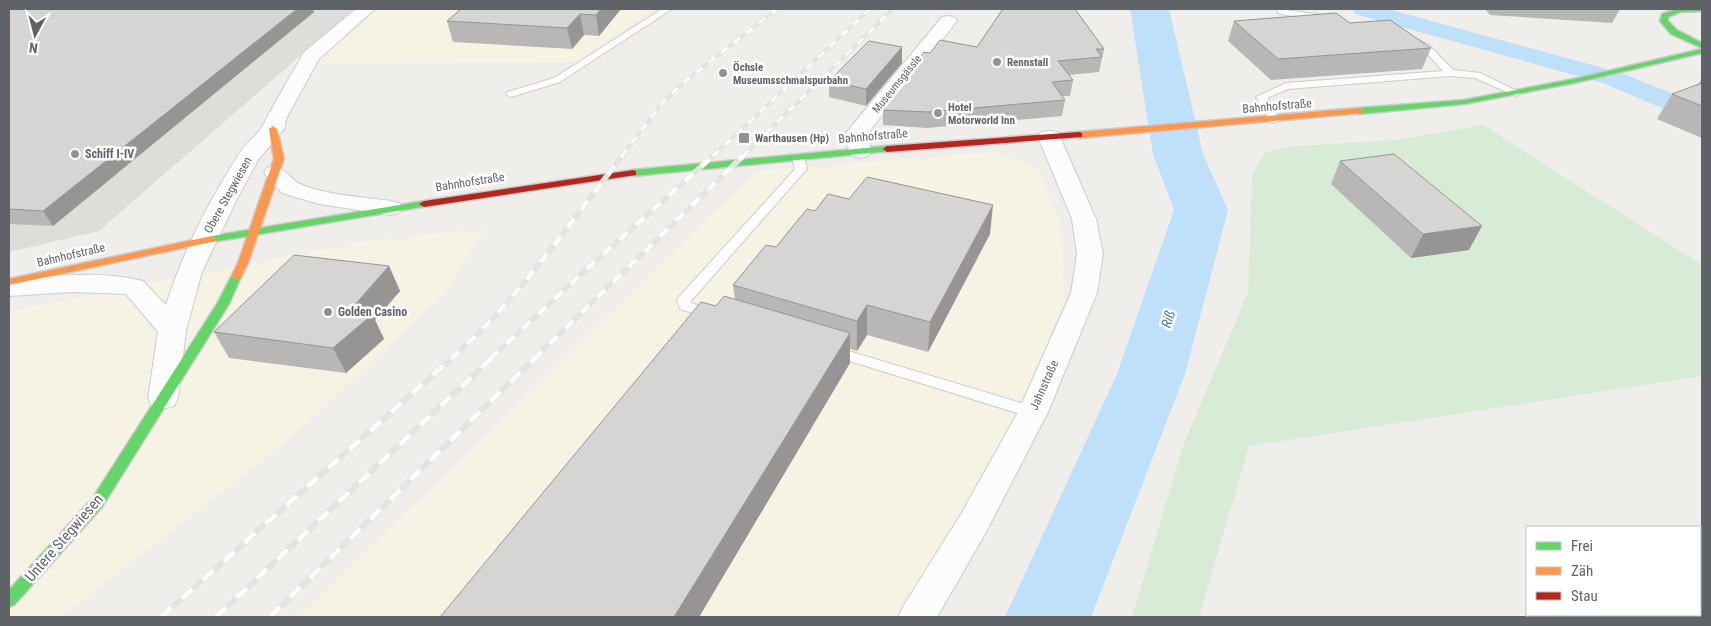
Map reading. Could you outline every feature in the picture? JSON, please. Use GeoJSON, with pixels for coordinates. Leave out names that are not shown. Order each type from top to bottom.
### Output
{"type":"FeatureCollection","features":[{"type":"Feature","properties":{"kind":"main road"},"geometry":{"type":"LineString","coordinates":[[1701,9],[1663,12],[1664,21],[1674,32],[1702,46]]}},
{"type":"Feature","properties":{"kind":"main road"},"geometry":{"type":"LineString","coordinates":[[1666,44],[1672,38],[1674,32]]}},
{"type":"Feature","properties":{"kind":"main road","name":"Bahnhofstraße"},"geometry":{"type":"LineString","coordinates":[[9,282],[254,231],[391,208],[605,176],[799,163],[860,151],[1206,126],[1455,103],[1574,81],[1702,51]]}},
{"type":"Feature","properties":{"kind":"main road","name":"Bahnhofstraße"},"geometry":{"type":"LineString","coordinates":[[1625,68],[1631,59],[1649,52]]}},
{"type":"Feature","properties":{"kind":"main road"},"geometry":{"type":"LineString","coordinates":[[254,231],[280,159],[273,129]]}},
{"type":"Feature","properties":{"kind":"main road","name":"Untere Stegwiesen"},"geometry":{"type":"LineString","coordinates":[[9,600],[97,503],[223,304],[243,263],[254,231]]}},
{"type":"Feature","properties":{"kind":"street","name":"Obere Stegwiesen"},"geometry":{"type":"LineString","coordinates":[[204,240],[248,157],[273,129],[277,117],[311,56],[366,9]]}},
{"type":"Feature","properties":{"kind":"street","name":"Museumsgässle"},"geometry":{"type":"LineString","coordinates":[[860,151],[857,133],[948,21]]}},
{"type":"Feature","properties":{"kind":"street","name":"Jahnstraße"},"geometry":{"type":"LineString","coordinates":[[917,617],[972,524],[1033,412],[1084,293],[1090,254],[1084,219],[1049,136]]}},
{"type":"Feature","properties":{"kind":"street"},"geometry":{"type":"LineString","coordinates":[[275,173],[290,188],[319,198],[391,208]]}},
{"type":"Feature","properties":{"kind":"street","name":"Untere Stegwiesen"},"geometry":{"type":"LineString","coordinates":[[163,398],[172,330],[189,272],[204,240]]}},
{"type":"Feature","properties":{"kind":"street"},"geometry":{"type":"LineString","coordinates":[[9,288],[65,282],[101,282],[134,287],[172,330]]}},
{"type":"Feature","properties":{"kind":"lane"},"geometry":{"type":"LineString","coordinates":[[511,94],[557,80],[668,9]]}},
{"type":"Feature","properties":{"kind":"lane"},"geometry":{"type":"LineString","coordinates":[[1281,10],[1336,21]]}},
{"type":"Feature","properties":{"kind":"lane"},"geometry":{"type":"LineString","coordinates":[[1409,39],[1426,47],[1450,72]]}},
{"type":"Feature","properties":{"kind":"lane"},"geometry":{"type":"LineString","coordinates":[[1275,120],[1262,97],[1286,86],[1450,72],[1477,75],[1516,93]]}},
{"type":"Feature","properties":{"kind":"lane"},"geometry":{"type":"LineString","coordinates":[[721,317],[684,306],[684,300],[799,163]]}},
{"type":"Feature","properties":{"kind":"lane"},"geometry":{"type":"LineString","coordinates":[[821,348],[1033,412]]}},
{"type":"Feature","properties":{"kind":"shaded area","name":"Schiff I-IV"},"geometry":{"type":"Polygon","coordinates":[[[9,9],[354,9],[99,231],[9,252],[9,9]]]}},
{"type":"Feature","properties":{"kind":"shaded area"},"geometry":{"type":"Polygon","coordinates":[[[354,9],[655,9],[576,62],[290,64],[354,9]]]}},
{"type":"Feature","properties":{"kind":"shaded area"},"geometry":{"type":"Polygon","coordinates":[[[994,152],[1037,168],[1062,226],[1064,301],[1024,401],[901,617],[299,617],[757,171],[994,152]]]}},
{"type":"Feature","properties":{"kind":"shaded area"},"geometry":{"type":"Polygon","coordinates":[[[485,228],[445,293],[285,443],[61,617],[9,617],[9,311],[361,242],[485,228]]]}},
{"type":"Feature","properties":{"kind":"green space"},"geometry":{"type":"Polygon","coordinates":[[[1483,125],[1702,265],[1702,376],[1249,446],[1199,617],[1132,617],[1183,446],[1248,292],[1252,175],[1265,153],[1296,146],[1396,140],[1483,125]]]}},
{"type":"Feature","properties":{"kind":"building","name":"Schiff I-IV"},"geometry":{"type":"Polygon","coordinates":[[[9,9],[297,9],[43,211],[9,209],[9,9]]]}},
{"type":"Feature","properties":{"kind":"building"},"geometry":{"type":"Polygon","coordinates":[[[461,9],[601,9],[596,15],[580,14],[567,28],[447,21],[461,9]]]}},
{"type":"Feature","properties":{"kind":"building"},"geometry":{"type":"Polygon","coordinates":[[[1003,9],[1075,9],[1104,49],[1096,49],[1102,57],[1058,61],[1073,80],[1052,82],[1065,100],[928,112],[883,110],[894,96],[889,95],[924,52],[930,53],[940,40],[977,47],[1003,9]]]}},
{"type":"Feature","properties":{"kind":"building"},"geometry":{"type":"Polygon","coordinates":[[[1336,13],[1350,23],[1390,20],[1431,48],[1278,59],[1234,21],[1336,13]]]}},
{"type":"Feature","properties":{"kind":"building"},"geometry":{"type":"Polygon","coordinates":[[[869,41],[902,47],[866,89],[829,81],[869,41]]]}},
{"type":"Feature","properties":{"kind":"building"},"geometry":{"type":"Polygon","coordinates":[[[1702,83],[1702,106],[1672,94],[1702,83]]]}},
{"type":"Feature","properties":{"kind":"building"},"geometry":{"type":"Polygon","coordinates":[[[1394,154],[1482,226],[1423,234],[1340,161],[1394,154]]]}},
{"type":"Feature","properties":{"kind":"building"},"geometry":{"type":"Polygon","coordinates":[[[867,177],[993,205],[930,322],[867,305],[857,321],[733,285],[766,245],[776,247],[807,209],[815,211],[828,194],[849,199],[867,177]]]}},
{"type":"Feature","properties":{"kind":"building"},"geometry":{"type":"Polygon","coordinates":[[[294,255],[389,266],[353,307],[373,314],[333,348],[214,332],[294,255]]]}},
{"type":"Feature","properties":{"kind":"building"},"geometry":{"type":"Polygon","coordinates":[[[724,296],[850,333],[674,617],[440,617],[701,302],[716,306],[724,296]]]}},
{"type":"Feature","properties":{"kind":"waterway","name":"Riß"},"geometry":{"type":"LineString","coordinates":[[1048,617],[1151,374],[1201,210],[1178,154],[1149,9]]}},
{"type":"Feature","properties":{"kind":"waterway"},"geometry":{"type":"LineString","coordinates":[[1363,9],[1612,78],[1702,115]]}},
{"type":"Feature","properties":{"kind":"railway"},"geometry":{"type":"LineString","coordinates":[[622,156],[663,102],[684,82],[777,9]]}},
{"type":"Feature","properties":{"kind":"railway"},"geometry":{"type":"LineString","coordinates":[[713,156],[870,9]]}},
{"type":"Feature","properties":{"kind":"railway"},"geometry":{"type":"LineString","coordinates":[[743,156],[893,9]]}},
{"type":"Feature","properties":{"kind":"railway"},"geometry":{"type":"LineString","coordinates":[[451,359],[498,312],[542,261],[623,155]]}},
{"type":"Feature","properties":{"kind":"railway"},"geometry":{"type":"LineString","coordinates":[[490,359],[714,155]]}},
{"type":"Feature","properties":{"kind":"railway"},"geometry":{"type":"LineString","coordinates":[[534,359],[744,155]]}},
{"type":"Feature","properties":{"kind":"railway"},"geometry":{"type":"LineString","coordinates":[[161,617],[452,358]]}},
{"type":"Feature","properties":{"kind":"railway"},"geometry":{"type":"LineString","coordinates":[[216,617],[492,358]]}},
{"type":"Feature","properties":{"kind":"railway"},"geometry":{"type":"LineString","coordinates":[[270,617],[535,358]]}},
{"type":"Feature","properties":{"kind":"traffic: fast"},"geometry":{"type":"LineString","coordinates":[[1665,16],[1679,10],[1702,9]]}},
{"type":"Feature","properties":{"kind":"traffic: fast"},"geometry":{"type":"LineString","coordinates":[[1665,16],[1664,21],[1674,32],[1702,46]]}},
{"type":"Feature","properties":{"kind":"traffic: fast"},"geometry":{"type":"LineString","coordinates":[[1359,111],[1464,102],[1574,81],[1702,51]]}},
{"type":"Feature","properties":{"kind":"traffic: fast"},"geometry":{"type":"LineString","coordinates":[[633,173],[887,149]]}},
{"type":"Feature","properties":{"kind":"traffic: fast"},"geometry":{"type":"LineString","coordinates":[[212,239],[424,204]]}},
{"type":"Feature","properties":{"kind":"traffic: fast"},"geometry":{"type":"LineString","coordinates":[[9,600],[97,503],[223,304],[236,277]]}},
{"type":"Feature","properties":{"kind":"traffic: slow"},"geometry":{"type":"LineString","coordinates":[[1079,135],[1359,111]]}},
{"type":"Feature","properties":{"kind":"traffic: slow"},"geometry":{"type":"LineString","coordinates":[[236,277],[243,263],[279,159],[273,129]]}},
{"type":"Feature","properties":{"kind":"traffic: slow"},"geometry":{"type":"LineString","coordinates":[[9,282],[212,239]]}},
{"type":"Feature","properties":{"kind":"traffic: jam"},"geometry":{"type":"LineString","coordinates":[[887,149],[1079,135]]}},
{"type":"Feature","properties":{"kind":"traffic: jam"},"geometry":{"type":"LineString","coordinates":[[424,204],[633,173]]}},
{"type":"Feature","properties":{"kind":"place","name":"Rennstall"},"geometry":{"type":"Point","coordinates":[997,62]}},
{"type":"Feature","properties":{"kind":"place","name":"Öchsle Museumsschmalspurbahn"},"geometry":{"type":"Point","coordinates":[723,73]}},
{"type":"Feature","properties":{"kind":"place","name":"Hotel Motorworld Inn"},"geometry":{"type":"Point","coordinates":[938,113]}},
{"type":"Feature","properties":{"kind":"place","name":"Warthausen (Hp)"},"geometry":{"type":"Point","coordinates":[744,138]}},
{"type":"Feature","properties":{"kind":"place","name":"Schiff I-IV"},"geometry":{"type":"Point","coordinates":[75,154]}},
{"type":"Feature","properties":{"kind":"place","name":"Golden Casino"},"geometry":{"type":"Point","coordinates":[328,312]}}]}
